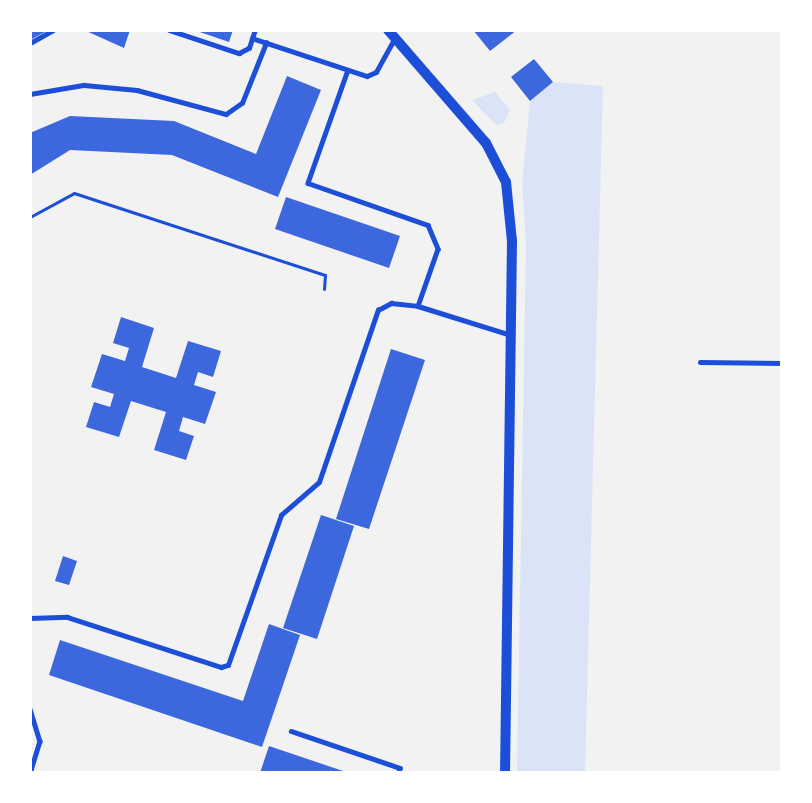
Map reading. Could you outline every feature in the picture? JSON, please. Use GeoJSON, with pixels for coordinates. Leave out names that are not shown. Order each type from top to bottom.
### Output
{"type":"FeatureCollection","features":[{"type":"Feature","properties":{"kind":"street"},"geometry":{"type":"LineString","coordinates":[[391,34],[486,143],[506,182],[511,335],[505,773]]}},
{"type":"Feature","properties":{"kind":"lane"},"geometry":{"type":"LineString","coordinates":[[30,43],[54,30]]}},
{"type":"Feature","properties":{"kind":"lane"},"geometry":{"type":"LineString","coordinates":[[169,30],[239,53],[245,53],[255,30]]}},
{"type":"Feature","properties":{"kind":"lane"},"geometry":{"type":"LineString","coordinates":[[252,38],[372,76],[391,34]]}},
{"type":"Feature","properties":{"kind":"lane"},"geometry":{"type":"LineString","coordinates":[[30,94],[41,88],[84,85],[137,90],[226,114],[242,103],[266,42]]}},
{"type":"Feature","properties":{"kind":"lane"},"geometry":{"type":"LineString","coordinates":[[348,70],[308,183],[428,225],[438,249],[418,306]]}},
{"type":"Feature","properties":{"kind":"lane"},"geometry":{"type":"LineString","coordinates":[[30,618],[67,617],[228,665],[281,515],[319,482],[378,310],[391,303],[418,306],[511,335]]}},
{"type":"Feature","properties":{"kind":"lane"},"geometry":{"type":"LineString","coordinates":[[700,362],[782,363]]}},
{"type":"Feature","properties":{"kind":"lane"},"geometry":{"type":"LineString","coordinates":[[30,709],[40,741],[30,773]]}},
{"type":"Feature","properties":{"kind":"lane"},"geometry":{"type":"LineString","coordinates":[[291,731],[400,768],[399,773]]}},
{"type":"Feature","properties":{"kind":"path"},"geometry":{"type":"LineString","coordinates":[[30,217],[74,193],[325,275],[324,289]]}},
{"type":"Feature","properties":{"kind":"shaded area"},"geometry":{"type":"Polygon","coordinates":[[[553,82],[603,86],[585,773],[517,773],[526,243],[522,184],[530,101],[553,82]]]}},
{"type":"Feature","properties":{"kind":"shaded area"},"geometry":{"type":"Polygon","coordinates":[[[495,92],[510,110],[504,123],[496,125],[472,100],[495,92]]]}},
{"type":"Feature","properties":{"kind":"building"},"geometry":{"type":"Polygon","coordinates":[[[30,30],[49,30],[30,40],[30,30]]]}},
{"type":"Feature","properties":{"kind":"building"},"geometry":{"type":"Polygon","coordinates":[[[84,30],[130,30],[124,48],[84,30]]]}},
{"type":"Feature","properties":{"kind":"building"},"geometry":{"type":"Polygon","coordinates":[[[194,30],[233,30],[229,42],[194,30]]]}},
{"type":"Feature","properties":{"kind":"building"},"geometry":{"type":"Polygon","coordinates":[[[473,30],[517,30],[490,51],[473,30]]]}},
{"type":"Feature","properties":{"kind":"building"},"geometry":{"type":"Polygon","coordinates":[[[534,59],[553,82],[530,101],[511,77],[534,59]]]}},
{"type":"Feature","properties":{"kind":"building"},"geometry":{"type":"Polygon","coordinates":[[[287,76],[321,90],[278,197],[172,155],[70,150],[30,175],[30,133],[70,116],[174,121],[256,154],[287,76]]]}},
{"type":"Feature","properties":{"kind":"building"},"geometry":{"type":"Polygon","coordinates":[[[286,197],[400,236],[389,268],[275,229],[286,197]]]}},
{"type":"Feature","properties":{"kind":"building"},"geometry":{"type":"Polygon","coordinates":[[[121,317],[154,328],[142,367],[176,378],[188,341],[221,351],[213,377],[198,372],[194,385],[216,392],[205,424],[183,417],[179,431],[194,436],[186,460],[154,450],[166,412],[131,401],[119,437],[86,427],[94,402],[110,407],[114,394],[91,387],[102,354],[125,361],[129,348],[113,343],[121,317]]]}},
{"type":"Feature","properties":{"kind":"building"},"geometry":{"type":"Polygon","coordinates":[[[391,349],[425,360],[369,529],[336,519],[391,349]]]}},
{"type":"Feature","properties":{"kind":"building"},"geometry":{"type":"Polygon","coordinates":[[[321,515],[354,526],[317,639],[283,628],[321,515]]]}},
{"type":"Feature","properties":{"kind":"building"},"geometry":{"type":"Polygon","coordinates":[[[63,556],[77,561],[69,585],[55,581],[63,556]]]}},
{"type":"Feature","properties":{"kind":"building"},"geometry":{"type":"Polygon","coordinates":[[[269,624],[300,635],[262,747],[49,675],[60,640],[243,701],[269,624]]]}},
{"type":"Feature","properties":{"kind":"building"},"geometry":{"type":"Polygon","coordinates":[[[269,746],[349,773],[260,773],[269,746]]]}}]}
